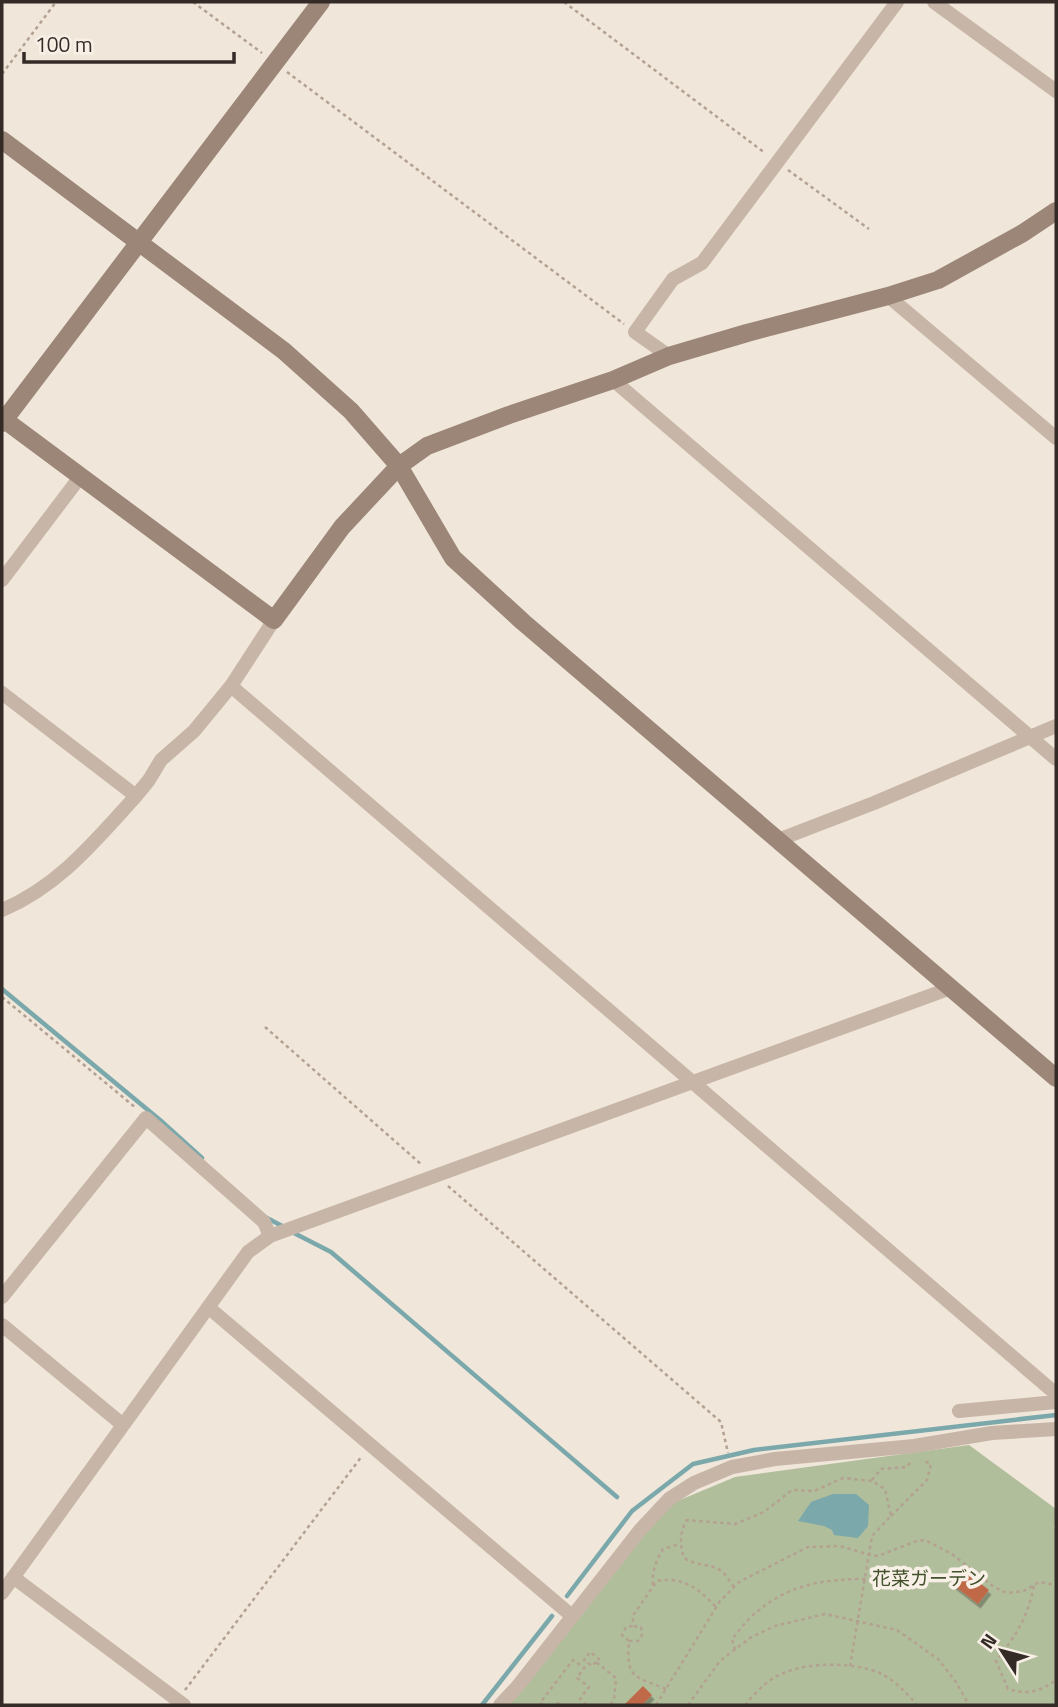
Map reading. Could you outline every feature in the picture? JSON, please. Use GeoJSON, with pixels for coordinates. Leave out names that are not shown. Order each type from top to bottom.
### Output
{"type":"FeatureCollection","features":[{"type":"Feature","properties":{"kind":"street"},"geometry":{"type":"LineString","coordinates":[[274,620],[3,421],[321,2]]}},
{"type":"Feature","properties":{"kind":"street"},"geometry":{"type":"LineString","coordinates":[[668,356],[635,332],[673,279],[702,263],[897,2]]}},
{"type":"Feature","properties":{"kind":"street"},"geometry":{"type":"LineString","coordinates":[[934,2],[1056,92]]}},
{"type":"Feature","properties":{"kind":"street"},"geometry":{"type":"LineString","coordinates":[[2,139],[284,351],[351,411],[399,466],[453,558],[523,622],[1056,1078]]}},
{"type":"Feature","properties":{"kind":"street"},"geometry":{"type":"LineString","coordinates":[[2,910],[49,886],[136,796],[161,760],[194,731],[231,686],[274,620],[342,527],[399,466],[427,446],[613,380],[668,356],[938,280],[969,265],[1056,211]]}},
{"type":"Feature","properties":{"kind":"street"},"geometry":{"type":"LineString","coordinates":[[888,296],[1056,438]]}},
{"type":"Feature","properties":{"kind":"street"},"geometry":{"type":"LineString","coordinates":[[613,380],[1056,759]]}},
{"type":"Feature","properties":{"kind":"street"},"geometry":{"type":"LineString","coordinates":[[2,580],[80,477]]}},
{"type":"Feature","properties":{"kind":"street"},"geometry":{"type":"LineString","coordinates":[[231,686],[1056,1394]]}},
{"type":"Feature","properties":{"kind":"street"},"geometry":{"type":"LineString","coordinates":[[2,693],[136,796]]}},
{"type":"Feature","properties":{"kind":"street"},"geometry":{"type":"LineString","coordinates":[[778,841],[1056,726]]}},
{"type":"Feature","properties":{"kind":"street"},"geometry":{"type":"LineString","coordinates":[[2,1593],[248,1252],[270,1236],[951,988]]}},
{"type":"Feature","properties":{"kind":"street"},"geometry":{"type":"LineString","coordinates":[[2,1297],[146,1118],[264,1222],[270,1236]]}},
{"type":"Feature","properties":{"kind":"street"},"geometry":{"type":"LineString","coordinates":[[208,1307],[572,1616]]}},
{"type":"Feature","properties":{"kind":"street"},"geometry":{"type":"LineString","coordinates":[[2,1325],[123,1425]]}},
{"type":"Feature","properties":{"kind":"street"},"geometry":{"type":"LineString","coordinates":[[500,1705],[640,1530],[670,1499],[694,1483],[732,1467],[775,1459],[914,1446],[1056,1402]]}},
{"type":"Feature","properties":{"kind":"street"},"geometry":{"type":"LineString","coordinates":[[959,1411],[991,1420],[1056,1429]]}},
{"type":"Feature","properties":{"kind":"street"},"geometry":{"type":"LineString","coordinates":[[13,1577],[181,1703]]}},
{"type":"Feature","properties":{"kind":"path"},"geometry":{"type":"LineString","coordinates":[[2,74],[55,2]]}},
{"type":"Feature","properties":{"kind":"path"},"geometry":{"type":"LineString","coordinates":[[193,2],[635,332]]}},
{"type":"Feature","properties":{"kind":"path"},"geometry":{"type":"LineString","coordinates":[[564,2],[869,229]]}},
{"type":"Feature","properties":{"kind":"path"},"geometry":{"type":"LineString","coordinates":[[265,1027],[721,1422],[732,1467]]}},
{"type":"Feature","properties":{"kind":"path"},"geometry":{"type":"LineString","coordinates":[[181,1703],[371,1444]]}},
{"type":"Feature","properties":{"kind":"path"},"geometry":{"type":"LineString","coordinates":[[850,1666],[872,1536],[927,1480],[931,1464],[921,1459],[912,1460],[907,1467],[881,1469],[872,1481]]}},
{"type":"Feature","properties":{"kind":"path"},"geometry":{"type":"LineString","coordinates":[[734,1587],[721,1570],[711,1566],[697,1566],[684,1558],[680,1544],[682,1528],[687,1520],[735,1524],[764,1512],[792,1490],[814,1491],[843,1478],[872,1481],[885,1489],[891,1516]]}},
{"type":"Feature","properties":{"kind":"path"},"geometry":{"type":"LineString","coordinates":[[656,1705],[716,1607],[738,1582],[808,1547],[839,1546],[878,1556],[919,1541],[927,1541],[951,1554],[994,1587],[1007,1593],[1024,1591],[1040,1582],[1056,1585]]}},
{"type":"Feature","properties":{"kind":"path"},"geometry":{"type":"LineString","coordinates":[[654,1586],[652,1581],[657,1559],[663,1549],[680,1544]]}},
{"type":"Feature","properties":{"kind":"path"},"geometry":{"type":"LineString","coordinates":[[632,1626],[634,1614],[657,1581],[671,1578],[694,1586],[716,1607]]}},
{"type":"Feature","properties":{"kind":"path"},"geometry":{"type":"LineString","coordinates":[[735,1650],[732,1639],[758,1611],[784,1594],[807,1584],[830,1579],[866,1579]]}},
{"type":"Feature","properties":{"kind":"path"},"geometry":{"type":"LineString","coordinates":[[1034,1585],[1030,1607],[1020,1629],[996,1661],[1008,1689],[1025,1694],[1042,1690],[1056,1680]]}},
{"type":"Feature","properties":{"kind":"path"},"geometry":{"type":"LineString","coordinates":[[688,1705],[720,1661],[750,1638],[794,1620],[825,1614],[859,1619],[897,1630],[938,1659],[969,1705]]}},
{"type":"Feature","properties":{"kind":"path"},"geometry":{"type":"LineString","coordinates":[[632,1626],[641,1627],[642,1635],[638,1641],[629,1641],[622,1635],[626,1627],[632,1626]]}},
{"type":"Feature","properties":{"kind":"path"},"geometry":{"type":"LineString","coordinates":[[629,1641],[627,1663],[635,1676],[666,1689]]}},
{"type":"Feature","properties":{"kind":"path"},"geometry":{"type":"LineString","coordinates":[[590,1652],[599,1659],[596,1662],[592,1666],[584,1660],[590,1652]]}},
{"type":"Feature","properties":{"kind":"path"},"geometry":{"type":"LineString","coordinates":[[543,1705],[540,1703],[572,1660],[584,1668]]}},
{"type":"Feature","properties":{"kind":"path"},"geometry":{"type":"LineString","coordinates":[[596,1662],[616,1678],[614,1699],[610,1705]]}},
{"type":"Feature","properties":{"kind":"path"},"geometry":{"type":"LineString","coordinates":[[575,1705],[589,1686],[577,1678],[588,1663]]}},
{"type":"Feature","properties":{"kind":"path"},"geometry":{"type":"LineString","coordinates":[[745,1705],[774,1678],[825,1664],[880,1673],[906,1692],[917,1705]]}},
{"type":"Feature","properties":{"kind":"path"},"geometry":{"type":"LineString","coordinates":[[580,1699],[586,1705]]}},
{"type":"Feature","properties":{"kind":"green space","name":"花菜ガーデン"},"geometry":{"type":"Polygon","coordinates":[[[969,1445],[1056,1509],[1056,1705],[509,1705],[668,1505],[735,1477],[969,1445]]]}},
{"type":"Feature","properties":{"kind":"water"},"geometry":{"type":"Polygon","coordinates":[[[833,1494],[856,1494],[869,1505],[868,1526],[858,1538],[834,1535],[832,1530],[824,1526],[798,1521],[811,1502],[833,1494]]]}},
{"type":"Feature","properties":{"kind":"building"},"geometry":{"type":"Polygon","coordinates":[[[963,1570],[989,1590],[978,1604],[952,1584],[963,1570]]]}},
{"type":"Feature","properties":{"kind":"building"},"geometry":{"type":"Polygon","coordinates":[[[643,1686],[652,1695],[642,1705],[624,1705],[643,1686]]]}},
{"type":"Feature","properties":{"kind":"waterway"},"geometry":{"type":"LineString","coordinates":[[2,989],[202,1158]]}},
{"type":"Feature","properties":{"kind":"waterway"},"geometry":{"type":"LineString","coordinates":[[267,1218],[284,1227]]}},
{"type":"Feature","properties":{"kind":"waterway"},"geometry":{"type":"LineString","coordinates":[[292,1232],[331,1252],[617,1497]]}},
{"type":"Feature","properties":{"kind":"waterway"},"geometry":{"type":"LineString","coordinates":[[567,1596],[632,1511],[693,1464],[754,1450],[1056,1415]]}},
{"type":"Feature","properties":{"kind":"waterway"},"geometry":{"type":"LineString","coordinates":[[482,1705],[552,1616]]}}]}
